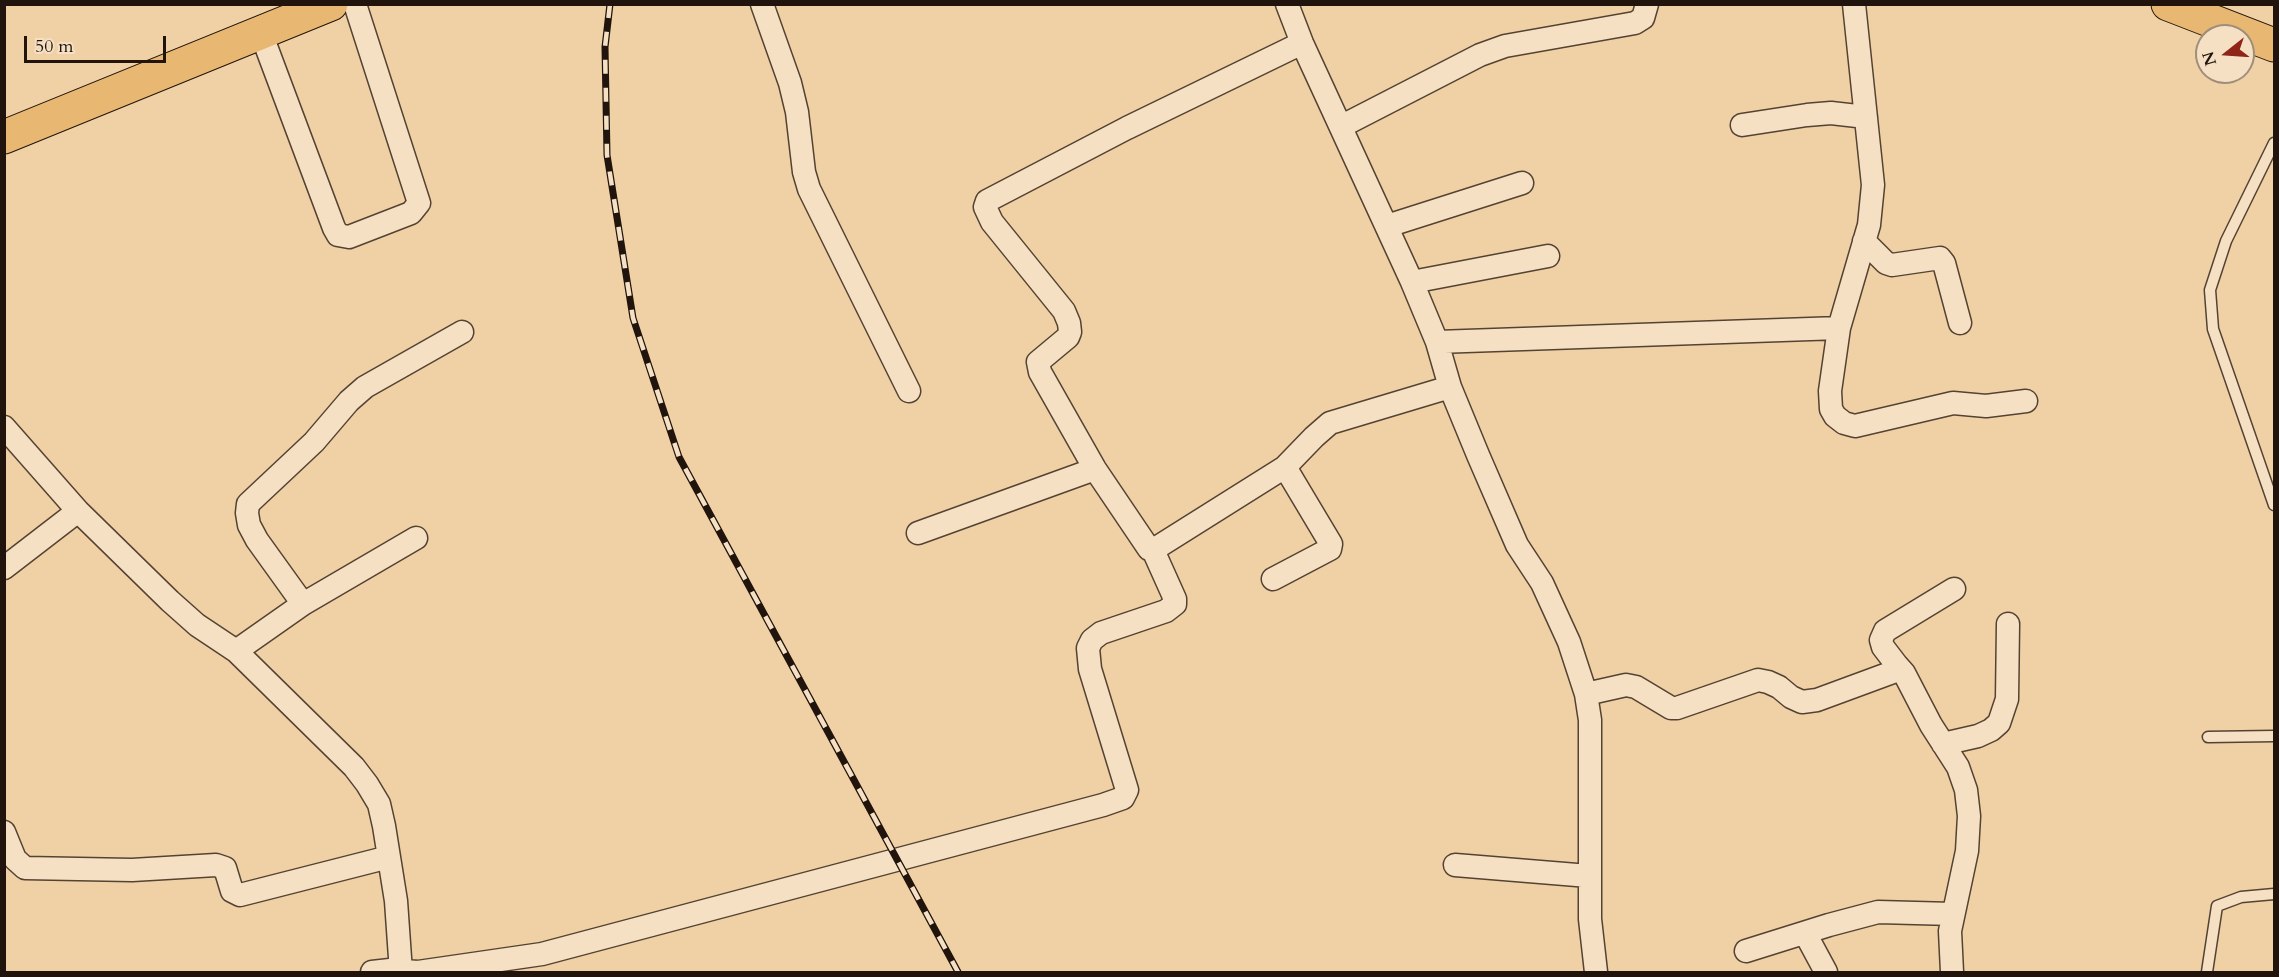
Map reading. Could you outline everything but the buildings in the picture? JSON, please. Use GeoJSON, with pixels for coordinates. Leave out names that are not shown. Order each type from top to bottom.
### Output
{"type":"FeatureCollection","features":[{"type":"Feature","properties":{"kind":"main road"},"geometry":{"type":"LineString","coordinates":[[4,137],[331,4]]}},
{"type":"Feature","properties":{"kind":"main road"},"geometry":{"type":"LineString","coordinates":[[2168,4],[2274,45]]}},
{"type":"Feature","properties":{"kind":"street"},"geometry":{"type":"LineString","coordinates":[[261,33],[334,228],[338,236],[349,237],[411,213],[419,203],[355,4]]}},
{"type":"Feature","properties":{"kind":"street"},"geometry":{"type":"LineString","coordinates":[[762,4],[790,84],[804,172],[809,189],[909,391]]}},
{"type":"Feature","properties":{"kind":"street"},"geometry":{"type":"LineString","coordinates":[[1287,4],[1302,43],[1412,282],[1437,342],[1450,387],[1517,545],[1542,583],[1569,642],[1586,694],[1590,720],[1590,919],[1596,972]]}},
{"type":"Feature","properties":{"kind":"street"},"geometry":{"type":"LineString","coordinates":[[1342,126],[1480,55],[1505,46],[1635,23],[1643,18],[1647,4]]}},
{"type":"Feature","properties":{"kind":"street"},"geometry":{"type":"LineString","coordinates":[[1854,4],[1873,184],[1869,225],[1839,328],[1830,401],[1835,416],[1844,423],[1855,426],[1953,403],[1986,406],[2026,401]]}},
{"type":"Feature","properties":{"kind":"street"},"geometry":{"type":"LineString","coordinates":[[372,972],[390,970],[418,972],[542,954],[1123,798],[1127,790],[1090,669],[1088,648],[1092,640],[1101,633],[1166,611],[1175,604],[1153,550],[1149,549],[1095,470],[1049,391],[1038,365],[1041,358],[1068,337],[1070,332],[1067,317],[992,222],[986,211],[986,203],[991,198],[1127,128],[1302,43]]}},
{"type":"Feature","properties":{"kind":"street"},"geometry":{"type":"LineString","coordinates":[[1742,125],[1784,117],[1831,113],[1866,117]]}},
{"type":"Feature","properties":{"kind":"street"},"geometry":{"type":"LineString","coordinates":[[1387,226],[1522,183]]}},
{"type":"Feature","properties":{"kind":"street"},"geometry":{"type":"LineString","coordinates":[[1864,241],[1886,263],[1892,265],[1940,258],[1944,263],[1960,323]]}},
{"type":"Feature","properties":{"kind":"street"},"geometry":{"type":"LineString","coordinates":[[1412,282],[1548,256]]}},
{"type":"Feature","properties":{"kind":"street"},"geometry":{"type":"LineString","coordinates":[[1437,342],[1839,328]]}},
{"type":"Feature","properties":{"kind":"street"},"geometry":{"type":"LineString","coordinates":[[303,604],[257,540],[247,513],[248,504],[319,438],[349,401],[365,387],[462,332]]}},
{"type":"Feature","properties":{"kind":"street"},"geometry":{"type":"LineString","coordinates":[[1153,550],[1285,467],[1330,423],[1450,387]]}},
{"type":"Feature","properties":{"kind":"street"},"geometry":{"type":"LineString","coordinates":[[4,427],[78,511],[197,625],[237,651],[354,767],[367,784],[382,811],[396,901],[401,972]]}},
{"type":"Feature","properties":{"kind":"street"},"geometry":{"type":"LineString","coordinates":[[1272,579],[1330,549],[1331,544],[1285,467]]}},
{"type":"Feature","properties":{"kind":"street"},"geometry":{"type":"LineString","coordinates":[[918,533],[1095,470]]}},
{"type":"Feature","properties":{"kind":"street"},"geometry":{"type":"LineString","coordinates":[[4,568],[78,511]]}},
{"type":"Feature","properties":{"kind":"street"},"geometry":{"type":"LineString","coordinates":[[237,651],[303,604],[416,538]]}},
{"type":"Feature","properties":{"kind":"street"},"geometry":{"type":"LineString","coordinates":[[1952,972],[1950,931],[1967,851],[1969,816],[1966,790],[1958,767],[1931,725],[1904,674],[1883,647],[1882,635],[1954,589]]}},
{"type":"Feature","properties":{"kind":"street"},"geometry":{"type":"LineString","coordinates":[[1943,744],[1978,736],[1999,723],[2007,699],[2008,624]]}},
{"type":"Feature","properties":{"kind":"street"},"geometry":{"type":"LineString","coordinates":[[1586,694],[1626,685],[1636,687],[1671,708],[1677,708],[1758,680],[1779,687],[1791,697],[1802,702],[1817,700],[1885,676],[1893,672],[1896,664]]}},
{"type":"Feature","properties":{"kind":"street"},"geometry":{"type":"LineString","coordinates":[[4,832],[15,859],[25,868],[132,870],[216,865],[225,868],[232,891],[240,895],[389,857]]}},
{"type":"Feature","properties":{"kind":"street"},"geometry":{"type":"LineString","coordinates":[[1455,865],[1589,876]]}},
{"type":"Feature","properties":{"kind":"street"},"geometry":{"type":"LineString","coordinates":[[1746,951],[1878,912],[1953,914]]}},
{"type":"Feature","properties":{"kind":"street"},"geometry":{"type":"LineString","coordinates":[[1805,933],[1826,972]]}},
{"type":"Feature","properties":{"kind":"lane"},"geometry":{"type":"LineString","coordinates":[[2274,143],[2226,241],[2210,290],[2213,329],[2274,505]]}},
{"type":"Feature","properties":{"kind":"lane"},"geometry":{"type":"LineString","coordinates":[[2208,737],[2274,736]]}},
{"type":"Feature","properties":{"kind":"lane"},"geometry":{"type":"LineString","coordinates":[[2207,972],[2217,906],[2241,897],[2274,894]]}},
{"type":"Feature","properties":{"kind":"railway"},"geometry":{"type":"LineString","coordinates":[[610,4],[605,47],[607,155],[633,318],[679,457],[958,972]]}}]}
